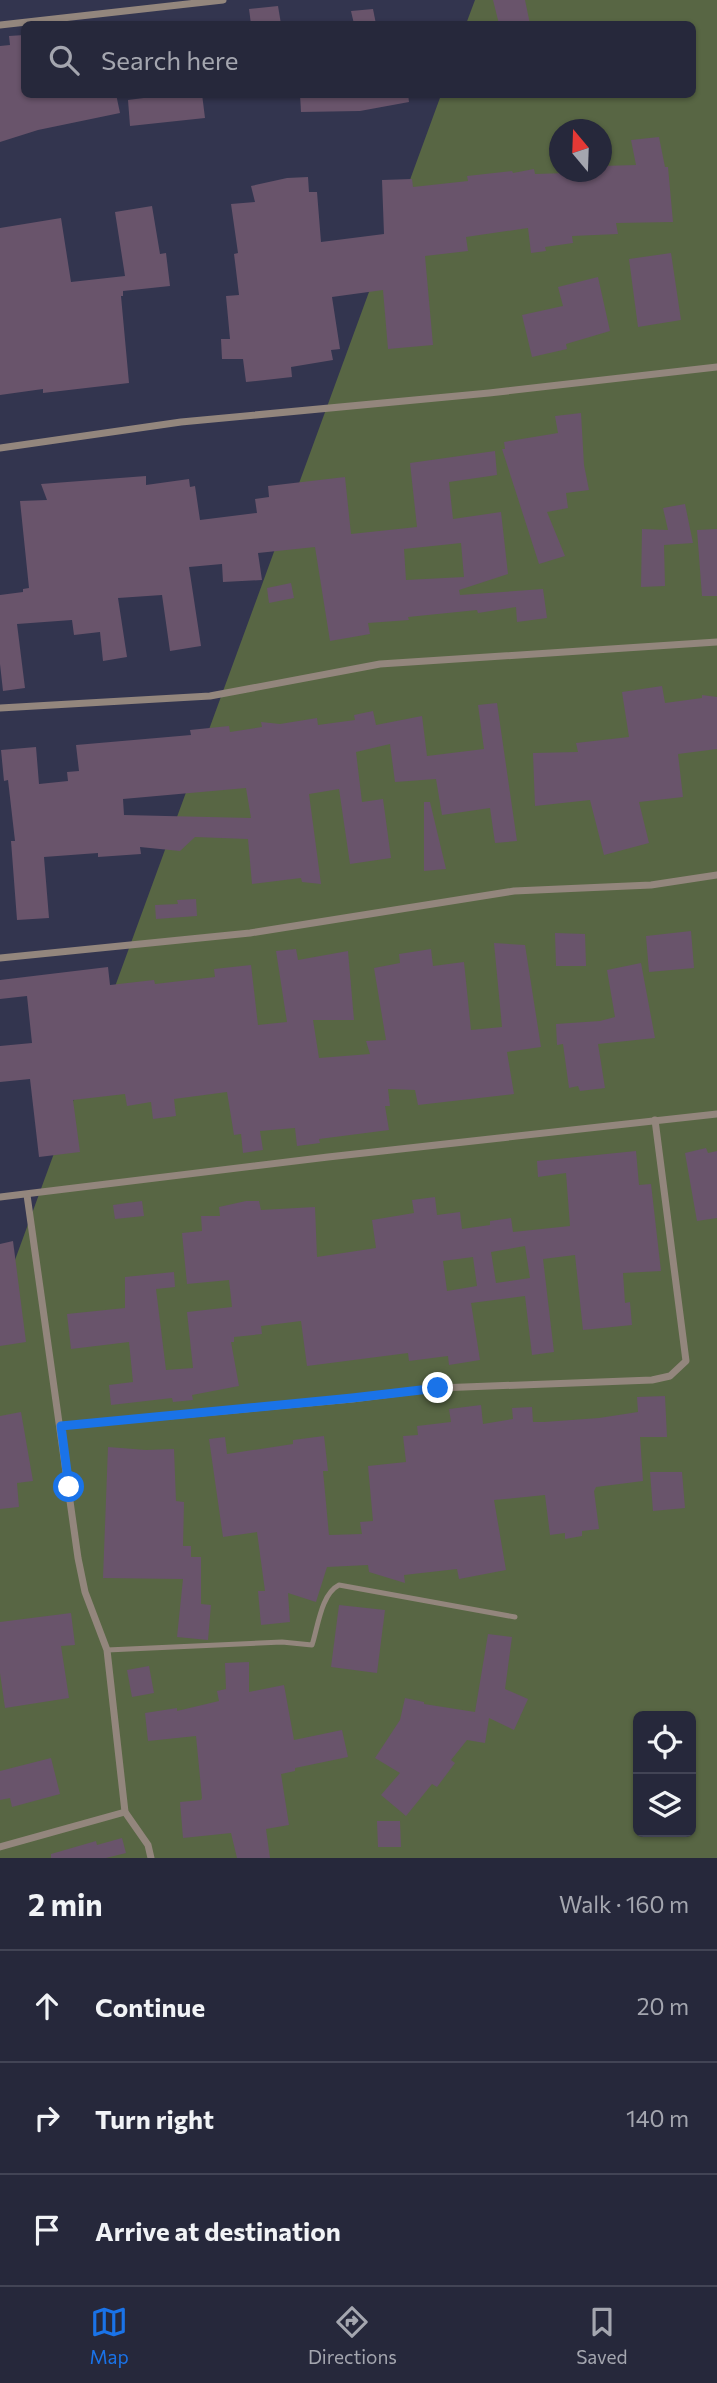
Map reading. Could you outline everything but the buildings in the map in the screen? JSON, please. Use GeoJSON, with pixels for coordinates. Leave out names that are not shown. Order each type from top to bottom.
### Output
{"type":"FeatureCollection","features":[{"type":"Feature","properties":{"kind":"street"},"geometry":{"type":"LineString","coordinates":[[28,21],[223,0]]}},
{"type":"Feature","properties":{"kind":"street"},"geometry":{"type":"LineString","coordinates":[[0,24],[21,22]]}},
{"type":"Feature","properties":{"kind":"street"},"geometry":{"type":"LineString","coordinates":[[0,448],[181,422],[475,394],[717,367]]}},
{"type":"Feature","properties":{"kind":"street"},"geometry":{"type":"LineString","coordinates":[[0,708],[210,696],[380,664],[717,642]]}},
{"type":"Feature","properties":{"kind":"street"},"geometry":{"type":"LineString","coordinates":[[0,958],[250,933],[514,891],[650,885],[717,875]]}},
{"type":"Feature","properties":{"kind":"street"},"geometry":{"type":"LineString","coordinates":[[0,1198],[314,1158],[717,1114]]}},
{"type":"Feature","properties":{"kind":"street"},"geometry":{"type":"LineString","coordinates":[[61,1426],[438,1388],[652,1381],[670,1376],[686,1361],[655,1120]]}},
{"type":"Feature","properties":{"kind":"street"},"geometry":{"type":"LineString","coordinates":[[27,1195],[85,1592],[107,1650],[125,1812],[148,1845],[151,1858]]}},
{"type":"Feature","properties":{"kind":"street"},"geometry":{"type":"LineString","coordinates":[[0,1847],[125,1812]]}},
{"type":"Feature","properties":{"kind":"lane"},"geometry":{"type":"LineString","coordinates":[[107,1650],[282,1642],[312,1645],[327,1597],[332,1589],[339,1586],[515,1617]]}},
{"type":"Feature","properties":{"kind":"green space"},"geometry":{"type":"Polygon","coordinates":[[[475,0],[717,0],[717,1858],[0,1858],[0,1301],[440,98],[696,98],[696,21],[467,21],[475,0]]]}},
{"type":"Feature","properties":{"kind":"route"},"geometry":{"type":"LineString","coordinates":[[69,1487],[61,1426],[438,1388]]}}]}
